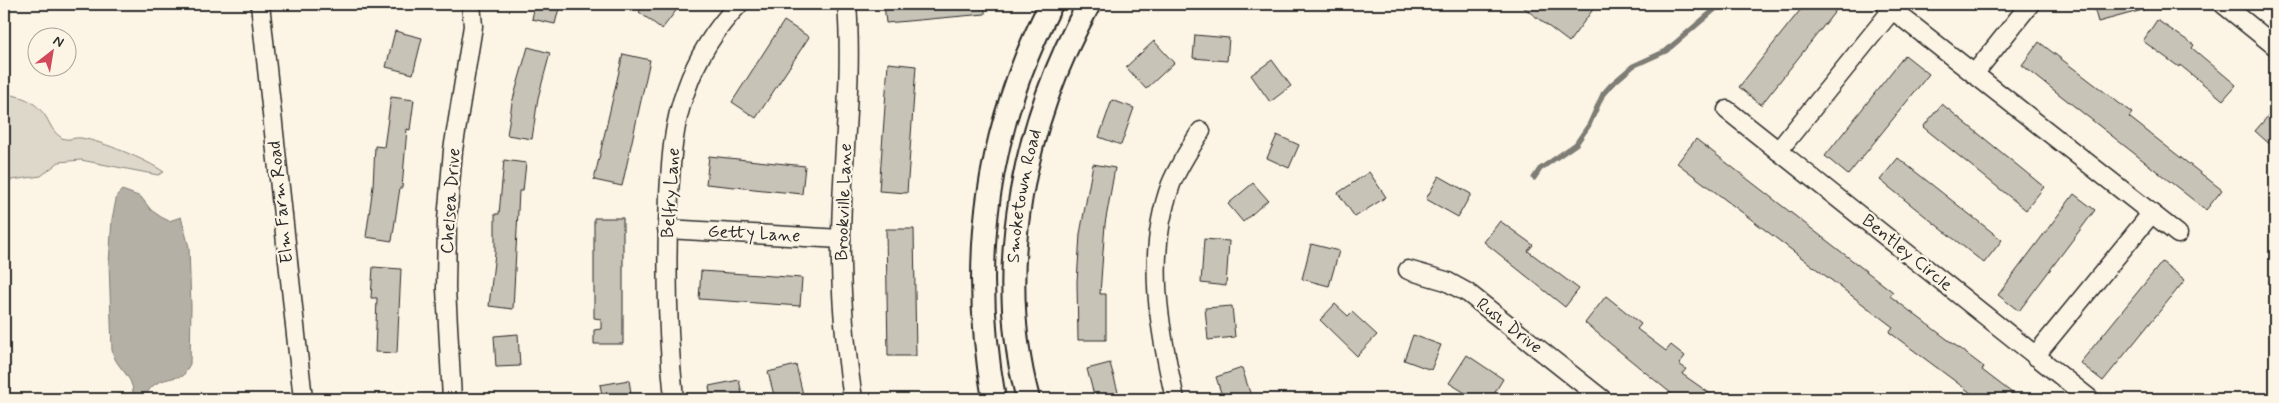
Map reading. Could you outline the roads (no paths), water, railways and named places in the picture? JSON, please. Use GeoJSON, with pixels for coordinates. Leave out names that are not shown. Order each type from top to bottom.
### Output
{"type":"FeatureCollection","features":[{"type":"Feature","properties":{"kind":"main road","name":"Smoketown Road"},"geometry":{"type":"LineString","coordinates":[[994,399],[983,317],[982,261],[985,220],[993,168],[1005,120],[1018,78],[1051,4]]}},
{"type":"Feature","properties":{"kind":"main road","name":"Smoketown Road"},"geometry":{"type":"LineString","coordinates":[[1028,399],[1018,345],[1015,312],[1018,207],[1025,167],[1038,121],[1054,76],[1089,4]]}},
{"type":"Feature","properties":{"kind":"street","name":"Elm Farm Road"},"geometry":{"type":"LineString","coordinates":[[260,4],[303,399]]}},
{"type":"Feature","properties":{"kind":"street","name":"Chelsea Drive"},"geometry":{"type":"LineString","coordinates":[[452,399],[446,289],[448,220],[453,150],[473,26],[471,4]]}},
{"type":"Feature","properties":{"kind":"street","name":"Belfry Lane"},"geometry":{"type":"LineString","coordinates":[[674,399],[668,303],[667,229],[672,156],[677,120],[686,90],[701,56],[718,29],[739,4]]}},
{"type":"Feature","properties":{"kind":"street","name":"Brookville Lane"},"geometry":{"type":"LineString","coordinates":[[847,4],[849,32],[848,121],[841,239],[844,320],[853,399]]}},
{"type":"Feature","properties":{"kind":"street"},"geometry":{"type":"LineString","coordinates":[[1974,74],[2030,4]]}},
{"type":"Feature","properties":{"kind":"street"},"geometry":{"type":"LineString","coordinates":[[2223,4],[2275,45]]}},
{"type":"Feature","properties":{"kind":"street"},"geometry":{"type":"LineString","coordinates":[[1778,151],[1889,7],[2178,234]]}},
{"type":"Feature","properties":{"kind":"street","name":"Bentley Circle"},"geometry":{"type":"LineString","coordinates":[[1727,110],[2090,399]]}},
{"type":"Feature","properties":{"kind":"street"},"geometry":{"type":"LineString","coordinates":[[1176,399],[1160,318],[1156,248],[1162,212],[1172,184],[1182,161],[1201,131]]}},
{"type":"Feature","properties":{"kind":"street"},"geometry":{"type":"LineString","coordinates":[[2035,356],[2151,214]]}},
{"type":"Feature","properties":{"kind":"street","name":"Getty Lane"},"geometry":{"type":"LineString","coordinates":[[667,229],[841,239]]}},
{"type":"Feature","properties":{"kind":"street","name":"Rush Drive"},"geometry":{"type":"LineString","coordinates":[[1408,270],[1446,281],[1468,293],[1602,399]]}},
{"type":"Feature","properties":{"kind":"waterway"},"geometry":{"type":"LineString","coordinates":[[1534,178],[1540,169],[1576,144],[1589,125],[1603,94],[1611,85],[1633,66],[1666,51],[1721,4]]}}]}
